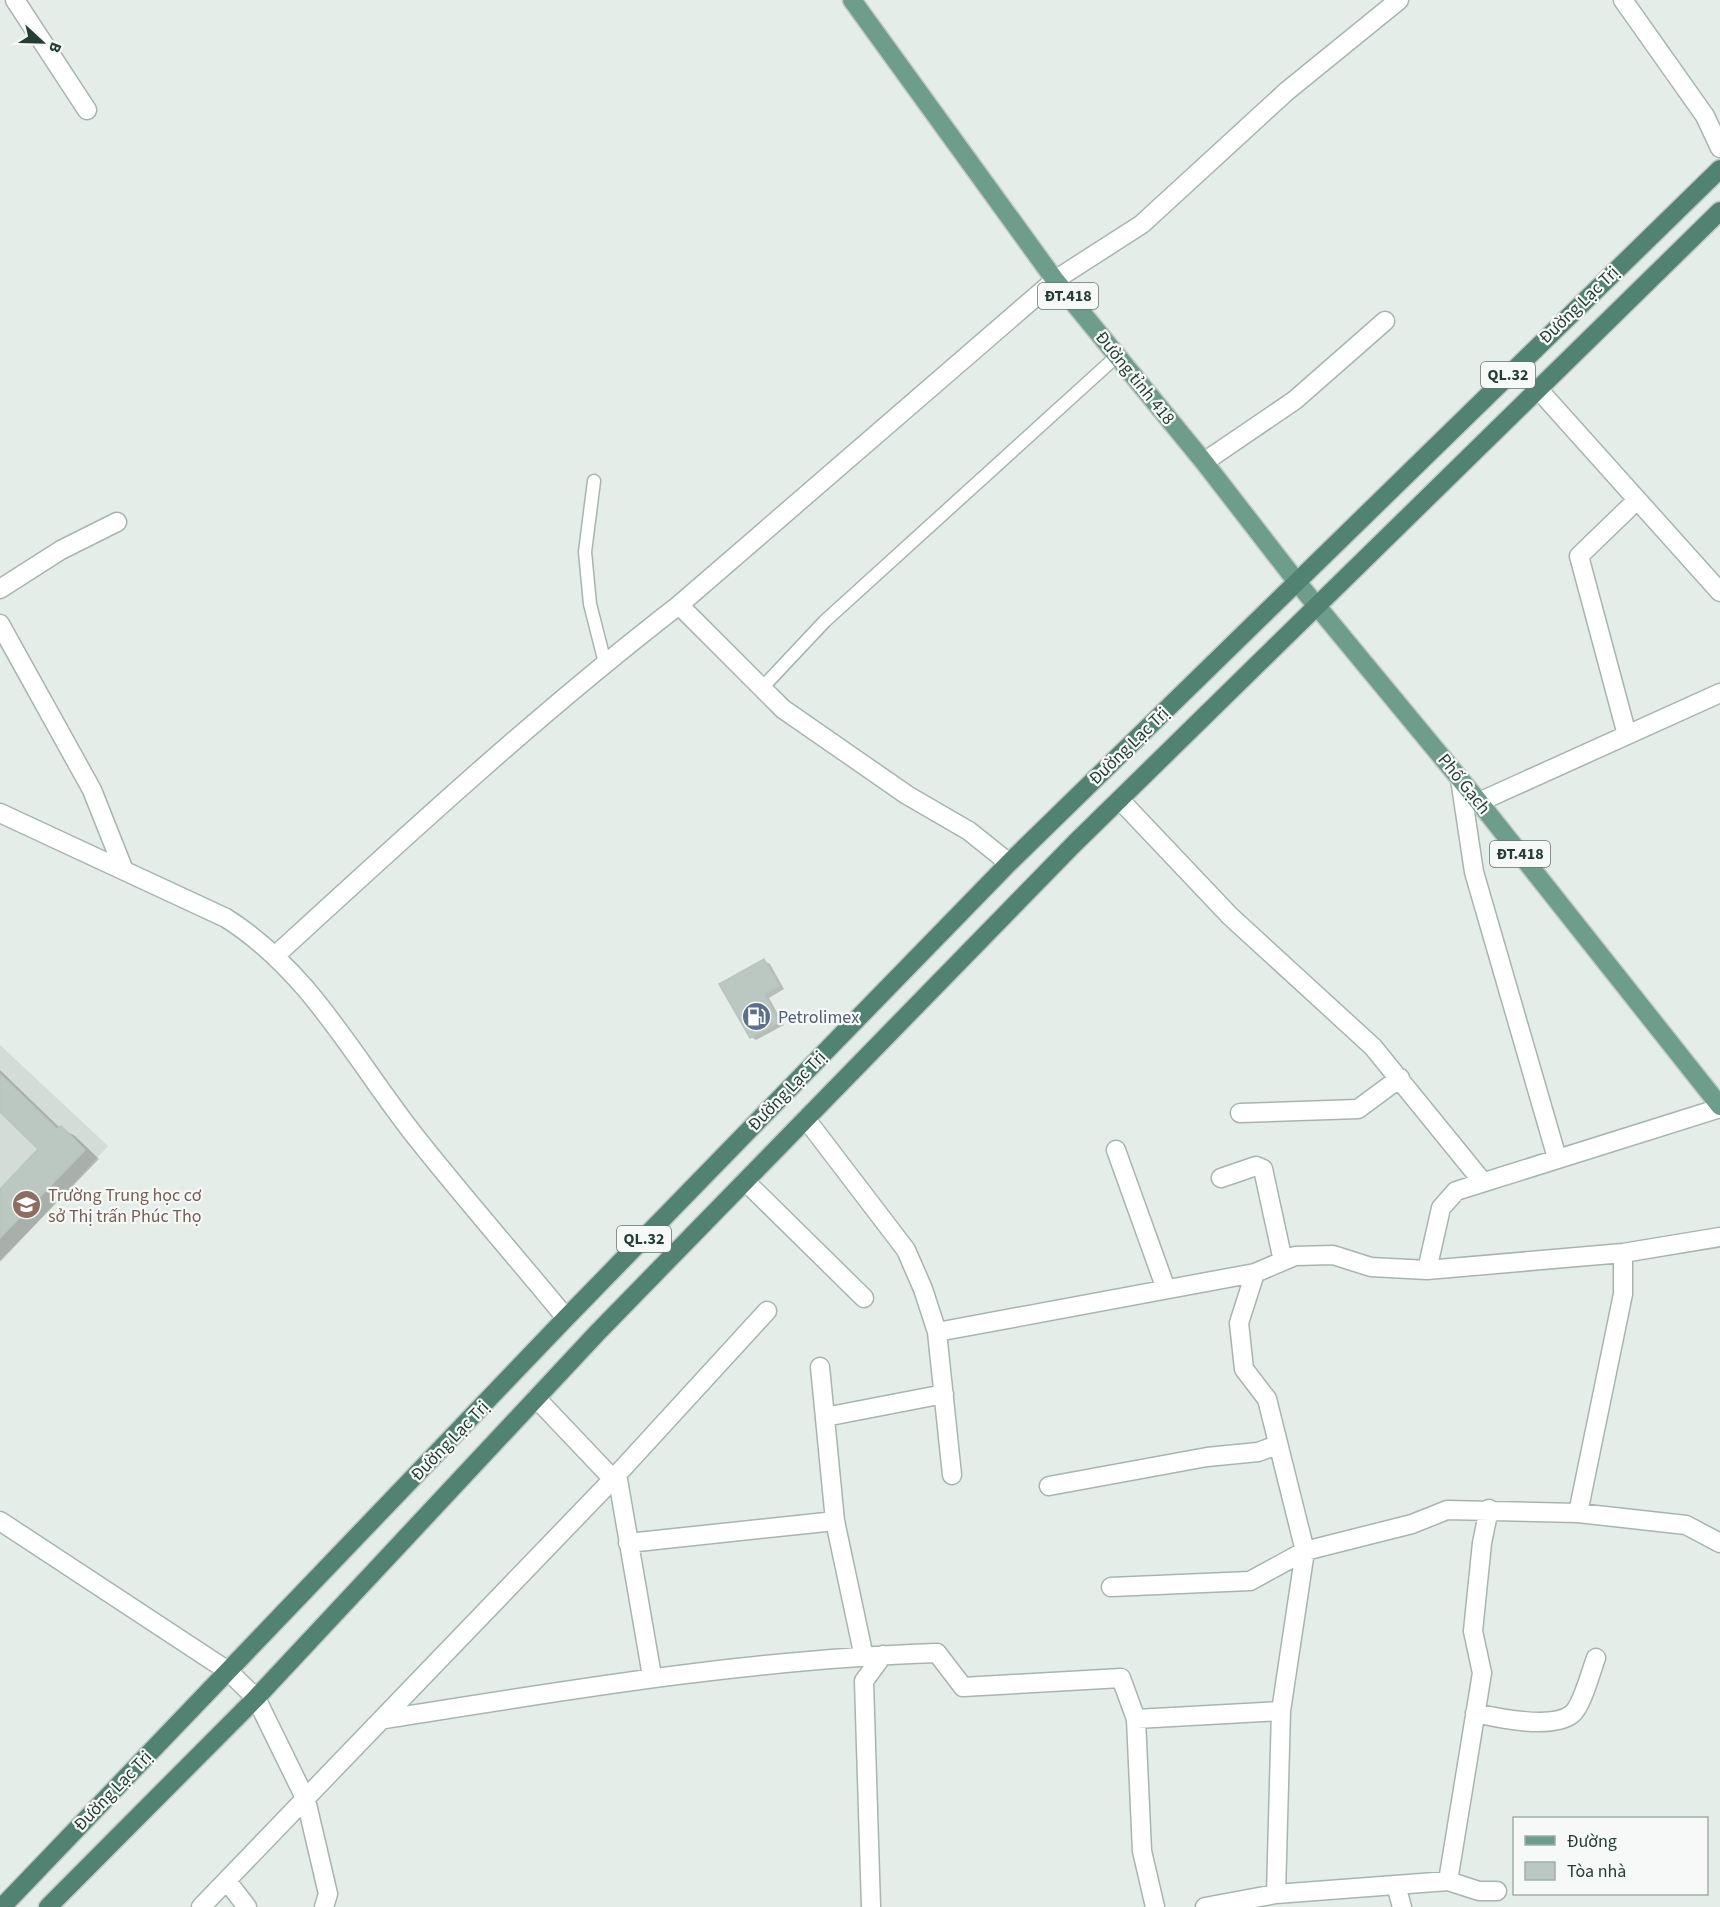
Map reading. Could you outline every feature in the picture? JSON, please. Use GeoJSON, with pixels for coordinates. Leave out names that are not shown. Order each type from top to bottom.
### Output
{"type":"FeatureCollection","features":[{"type":"Feature","properties":{"kind":"highway","name":"Đường Lạc Trị"},"geometry":{"type":"LineString","coordinates":[[2,1907],[566,1318],[1010,863],[1720,169]]}},
{"type":"Feature","properties":{"kind":"highway","name":"Đường Lạc Trị"},"geometry":{"type":"LineString","coordinates":[[48,1907],[256,1698],[536,1398],[745,1181],[1120,800],[1720,211]]}},
{"type":"Feature","properties":{"kind":"main road","name":"Đường tỉnh 418"},"geometry":{"type":"LineString","coordinates":[[852,0],[1055,280],[1204,462],[1317,606]]}},
{"type":"Feature","properties":{"kind":"main road","name":"Phố Gạch"},"geometry":{"type":"LineString","coordinates":[[1317,606],[1479,802],[1720,1107]]}},
{"type":"Feature","properties":{"kind":"street"},"geometry":{"type":"LineString","coordinates":[[15,0],[87,110]]}},
{"type":"Feature","properties":{"kind":"street"},"geometry":{"type":"LineString","coordinates":[[276,955],[461,786],[605,663],[679,605],[1055,280],[1142,224],[1287,91],[1399,0]]}},
{"type":"Feature","properties":{"kind":"street"},"geometry":{"type":"LineString","coordinates":[[1623,0],[1705,116],[1720,148]]}},
{"type":"Feature","properties":{"kind":"street"},"geometry":{"type":"LineString","coordinates":[[1204,462],[1294,400],[1386,321]]}},
{"type":"Feature","properties":{"kind":"street"},"geometry":{"type":"LineString","coordinates":[[1538,389],[1720,592]]}},
{"type":"Feature","properties":{"kind":"street"},"geometry":{"type":"LineString","coordinates":[[1627,735],[1578,555],[1637,500]]}},
{"type":"Feature","properties":{"kind":"street"},"geometry":{"type":"LineString","coordinates":[[0,589],[61,550],[117,522]]}},
{"type":"Feature","properties":{"kind":"street"},"geometry":{"type":"LineString","coordinates":[[679,605],[783,710],[906,795],[969,831],[1010,863]]}},
{"type":"Feature","properties":{"kind":"street"},"geometry":{"type":"LineString","coordinates":[[0,624],[92,790],[123,868]]}},
{"type":"Feature","properties":{"kind":"street"},"geometry":{"type":"LineString","coordinates":[[1479,802],[1720,693]]}},
{"type":"Feature","properties":{"kind":"street"},"geometry":{"type":"LineString","coordinates":[[1460,779],[1474,872],[1557,1158]]}},
{"type":"Feature","properties":{"kind":"street"},"geometry":{"type":"LineString","coordinates":[[1120,800],[1230,916],[1336,1011],[1400,1078],[1482,1181]]}},
{"type":"Feature","properties":{"kind":"street"},"geometry":{"type":"LineString","coordinates":[[0,813],[123,868],[226,918],[255,936],[276,955],[353,1047],[414,1135],[566,1318]]}},
{"type":"Feature","properties":{"kind":"street"},"geometry":{"type":"LineString","coordinates":[[1240,1113],[1358,1109],[1400,1078]]}},
{"type":"Feature","properties":{"kind":"street"},"geometry":{"type":"LineString","coordinates":[[1427,1270],[1441,1208],[1446,1199],[1456,1191],[1720,1107]]}},
{"type":"Feature","properties":{"kind":"street"},"geometry":{"type":"LineString","coordinates":[[806,1119],[906,1250],[923,1289],[937,1332],[952,1475]]}},
{"type":"Feature","properties":{"kind":"street"},"geometry":{"type":"LineString","coordinates":[[1116,1150],[1167,1289]]}},
{"type":"Feature","properties":{"kind":"street"},"geometry":{"type":"LineString","coordinates":[[1221,1178],[1256,1166],[1263,1169],[1283,1261]]}},
{"type":"Feature","properties":{"kind":"street"},"geometry":{"type":"LineString","coordinates":[[745,1181],[864,1298]]}},
{"type":"Feature","properties":{"kind":"street"},"geometry":{"type":"LineString","coordinates":[[937,1332],[1255,1274],[1295,1256],[1333,1255],[1371,1267],[1427,1270],[1623,1253],[1720,1237]]}},
{"type":"Feature","properties":{"kind":"street"},"geometry":{"type":"LineString","coordinates":[[1578,1513],[1623,1294],[1623,1253]]}},
{"type":"Feature","properties":{"kind":"street"},"geometry":{"type":"LineString","coordinates":[[1255,1274],[1239,1323],[1244,1369],[1266,1399],[1305,1551],[1281,1711],[1276,1894]]}},
{"type":"Feature","properties":{"kind":"street"},"geometry":{"type":"LineString","coordinates":[[201,1907],[385,1719],[615,1477],[767,1311]]}},
{"type":"Feature","properties":{"kind":"street"},"geometry":{"type":"LineString","coordinates":[[820,1368],[835,1521],[864,1658]]}},
{"type":"Feature","properties":{"kind":"street"},"geometry":{"type":"LineString","coordinates":[[825,1417],[944,1394]]}},
{"type":"Feature","properties":{"kind":"street"},"geometry":{"type":"LineString","coordinates":[[536,1398],[615,1477],[652,1676]]}},
{"type":"Feature","properties":{"kind":"street"},"geometry":{"type":"LineString","coordinates":[[1049,1486],[1207,1457],[1258,1452],[1277,1445]]}},
{"type":"Feature","properties":{"kind":"street"},"geometry":{"type":"LineString","coordinates":[[1448,1881],[1482,1673],[1473,1631],[1482,1543],[1489,1509]]}},
{"type":"Feature","properties":{"kind":"street"},"geometry":{"type":"LineString","coordinates":[[1111,1587],[1250,1581],[1305,1551],[1412,1524],[1447,1510],[1489,1509],[1578,1513],[1686,1525],[1720,1543]]}},
{"type":"Feature","properties":{"kind":"street"},"geometry":{"type":"LineString","coordinates":[[0,1521],[228,1671],[256,1698],[306,1800],[328,1894],[324,1907]]}},
{"type":"Feature","properties":{"kind":"street"},"geometry":{"type":"LineString","coordinates":[[628,1543],[835,1521]]}},
{"type":"Feature","properties":{"kind":"street"},"geometry":{"type":"LineString","coordinates":[[385,1719],[652,1676],[883,1655],[937,1653],[963,1687],[1121,1678],[1136,1719],[1142,1851],[1155,1907]]}},
{"type":"Feature","properties":{"kind":"street"},"geometry":{"type":"LineString","coordinates":[[871,1907],[864,1681],[883,1655]]}},
{"type":"Feature","properties":{"kind":"street"},"geometry":{"type":"LineString","coordinates":[[1475,1713],[1496,1718],[1548,1721],[1572,1714],[1578,1706],[1596,1658]]}},
{"type":"Feature","properties":{"kind":"street"},"geometry":{"type":"LineString","coordinates":[[1136,1719],[1281,1711]]}},
{"type":"Feature","properties":{"kind":"street"},"geometry":{"type":"LineString","coordinates":[[227,1881],[247,1907]]}},
{"type":"Feature","properties":{"kind":"street"},"geometry":{"type":"LineString","coordinates":[[1205,1907],[1276,1894],[1448,1881],[1479,1891],[1497,1891]]}},
{"type":"Feature","properties":{"kind":"street"},"geometry":{"type":"LineString","coordinates":[[1396,1885],[1402,1907]]}},
{"type":"Feature","properties":{"kind":"lane"},"geometry":{"type":"LineString","coordinates":[[761,689],[825,621],[1117,356]]}},
{"type":"Feature","properties":{"kind":"lane"},"geometry":{"type":"LineString","coordinates":[[594,481],[585,552],[590,604],[605,663]]}},
{"type":"Feature","properties":{"kind":"shaded area","name":"Trường Trung học cơ sở Thị trấn Phúc Thọ"},"geometry":{"type":"Polygon","coordinates":[[[0,1045],[108,1146],[0,1263],[0,1045]]]}},
{"type":"Feature","properties":{"kind":"building"},"geometry":{"type":"Polygon","coordinates":[[[764,959],[779,986],[764,994],[779,1022],[750,1038],[719,984],[764,959]]]}},
{"type":"Feature","properties":{"kind":"building"},"geometry":{"type":"Polygon","coordinates":[[[0,1074],[57,1129],[61,1126],[85,1150],[0,1238],[0,1189],[38,1149],[0,1112],[0,1074]]]}},
{"type":"Feature","properties":{"kind":"place","name":"Petrolimex"},"geometry":{"type":"Point","coordinates":[757,1017]}},
{"type":"Feature","properties":{"kind":"place","name":"Trường Trung học cơ sở Thị trấn Phúc Thọ"},"geometry":{"type":"Point","coordinates":[27,1205]}}]}
